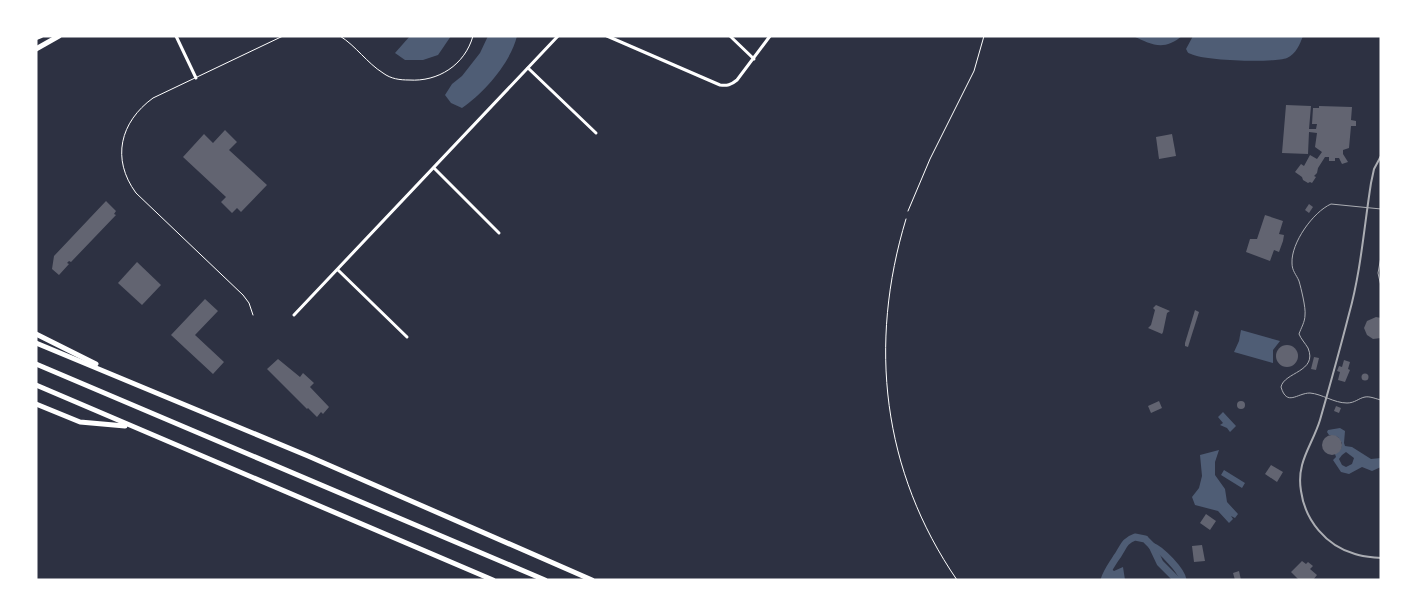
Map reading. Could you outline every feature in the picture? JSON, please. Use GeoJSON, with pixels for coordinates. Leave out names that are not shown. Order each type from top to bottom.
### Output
{"type":"FeatureCollection","features":[{"type":"Feature","properties":{"kind":"highway"},"geometry":{"type":"LineString","coordinates":[[36,49],[59,36]]}},
{"type":"Feature","properties":{"kind":"highway"},"geometry":{"type":"LineString","coordinates":[[36,334],[128,380]]}},
{"type":"Feature","properties":{"kind":"highway"},"geometry":{"type":"LineString","coordinates":[[36,343],[461,521],[592,580]]}},
{"type":"Feature","properties":{"kind":"highway"},"geometry":{"type":"LineString","coordinates":[[36,364],[545,580]]}},
{"type":"Feature","properties":{"kind":"highway"},"geometry":{"type":"LineString","coordinates":[[36,385],[493,580]]}},
{"type":"Feature","properties":{"kind":"highway"},"geometry":{"type":"LineString","coordinates":[[36,404],[80,422],[130,426]]}},
{"type":"Feature","properties":{"kind":"main road"},"geometry":{"type":"LineString","coordinates":[[36,38],[41,36]]}},
{"type":"Feature","properties":{"kind":"street"},"geometry":{"type":"LineString","coordinates":[[176,36],[196,78]]}},
{"type":"Feature","properties":{"kind":"street"},"geometry":{"type":"LineString","coordinates":[[294,315],[558,36]]}},
{"type":"Feature","properties":{"kind":"street"},"geometry":{"type":"LineString","coordinates":[[607,36],[720,85],[731,84],[754,59],[770,36]]}},
{"type":"Feature","properties":{"kind":"street"},"geometry":{"type":"LineString","coordinates":[[730,36],[754,59]]}},
{"type":"Feature","properties":{"kind":"street"},"geometry":{"type":"LineString","coordinates":[[528,68],[596,133]]}},
{"type":"Feature","properties":{"kind":"street"},"geometry":{"type":"LineString","coordinates":[[434,168],[498,233]]}},
{"type":"Feature","properties":{"kind":"street"},"geometry":{"type":"LineString","coordinates":[[338,270],[407,336]]}},
{"type":"Feature","properties":{"kind":"lane"},"geometry":{"type":"LineString","coordinates":[[253,315],[249,303],[243,295],[136,193],[123,166],[121,154],[126,130],[136,114],[153,98],[283,36]]}},
{"type":"Feature","properties":{"kind":"lane"},"geometry":{"type":"LineString","coordinates":[[340,36],[384,74],[400,80],[416,81],[440,75],[454,66],[467,50],[473,36]]}},
{"type":"Feature","properties":{"kind":"lane"},"geometry":{"type":"LineString","coordinates":[[908,211],[930,159],[974,71],[984,36]]}},
{"type":"Feature","properties":{"kind":"lane"},"geometry":{"type":"LineString","coordinates":[[906,219],[893,268],[886,317],[885,359],[887,395],[892,429],[906,482],[929,534],[957,580]]}},
{"type":"Feature","properties":{"kind":"water"},"geometry":{"type":"Polygon","coordinates":[[[410,36],[451,36],[438,55],[423,60],[405,60],[395,53],[410,36]]]}},
{"type":"Feature","properties":{"kind":"water"},"geometry":{"type":"Polygon","coordinates":[[[488,36],[517,36],[509,56],[496,76],[462,108],[451,103],[445,95],[452,84],[462,76],[480,53],[488,36]]]}},
{"type":"Feature","properties":{"kind":"water"},"geometry":{"type":"Polygon","coordinates":[[[1133,36],[1182,36],[1169,44],[1158,45],[1133,36]]]}},
{"type":"Feature","properties":{"kind":"water"},"geometry":{"type":"Polygon","coordinates":[[[1193,36],[1303,36],[1295,51],[1287,58],[1254,61],[1224,60],[1190,54],[1186,49],[1193,36]]]}},
{"type":"Feature","properties":{"kind":"water"},"geometry":{"type":"Polygon","coordinates":[[[1241,330],[1280,341],[1273,350],[1273,363],[1234,352],[1241,330]]]}},
{"type":"Feature","properties":{"kind":"water"},"geometry":{"type":"Polygon","coordinates":[[[1223,412],[1236,426],[1230,432],[1227,428],[1220,425],[1223,423],[1218,417],[1223,412]]]}},
{"type":"Feature","properties":{"kind":"water"},"geometry":{"type":"Polygon","coordinates":[[[1340,428],[1345,431],[1345,446],[1352,447],[1371,459],[1381,458],[1381,467],[1372,471],[1362,467],[1349,474],[1341,472],[1333,460],[1336,457],[1335,454],[1341,449],[1342,443],[1338,437],[1329,435],[1328,430],[1340,428]],[[1346,452],[1339,459],[1342,465],[1346,467],[1352,464],[1354,458],[1346,452]]]}},
{"type":"Feature","properties":{"kind":"water"},"geometry":{"type":"Polygon","coordinates":[[[1219,450],[1215,462],[1215,475],[1225,489],[1227,502],[1238,514],[1235,518],[1231,516],[1233,519],[1229,523],[1218,511],[1195,505],[1192,497],[1199,488],[1202,476],[1200,455],[1219,450]]]}},
{"type":"Feature","properties":{"kind":"water"},"geometry":{"type":"Polygon","coordinates":[[[1224,470],[1245,483],[1242,488],[1221,475],[1224,470]]]}},
{"type":"Feature","properties":{"kind":"water"},"geometry":{"type":"Polygon","coordinates":[[[1109,567],[1114,571],[1123,567],[1125,580],[1104,580],[1109,567]]]}},
{"type":"Feature","properties":{"kind":"building"},"geometry":{"type":"Polygon","coordinates":[[[1286,105],[1311,106],[1309,129],[1316,129],[1317,124],[1312,124],[1313,108],[1319,108],[1319,106],[1352,107],[1351,120],[1356,121],[1356,126],[1351,126],[1349,148],[1343,150],[1343,154],[1348,162],[1342,164],[1339,158],[1335,158],[1335,161],[1329,161],[1329,157],[1325,157],[1312,183],[1303,180],[1295,172],[1301,164],[1304,166],[1310,155],[1317,159],[1322,152],[1315,147],[1317,133],[1309,132],[1308,154],[1282,153],[1286,105]]]}},
{"type":"Feature","properties":{"kind":"building"},"geometry":{"type":"Polygon","coordinates":[[[225,130],[237,142],[229,150],[267,185],[241,212],[237,208],[232,213],[221,202],[226,197],[183,157],[204,134],[213,143],[225,130]]]}},
{"type":"Feature","properties":{"kind":"building"},"geometry":{"type":"Polygon","coordinates":[[[1172,134],[1176,156],[1159,159],[1156,137],[1172,134]]]}},
{"type":"Feature","properties":{"kind":"building"},"geometry":{"type":"Polygon","coordinates":[[[106,201],[116,211],[114,214],[116,215],[71,262],[67,263],[69,264],[59,275],[52,269],[54,256],[106,201]]]}},
{"type":"Feature","properties":{"kind":"building"},"geometry":{"type":"Polygon","coordinates":[[[1309,204],[1313,207],[1309,213],[1305,210],[1309,204]]]}},
{"type":"Feature","properties":{"kind":"building"},"geometry":{"type":"Polygon","coordinates":[[[1265,215],[1283,221],[1279,234],[1284,235],[1283,241],[1279,252],[1274,250],[1270,261],[1246,252],[1250,239],[1257,239],[1265,215]]]}},
{"type":"Feature","properties":{"kind":"building"},"geometry":{"type":"Polygon","coordinates":[[[137,262],[161,285],[142,305],[118,283],[137,262]]]}},
{"type":"Feature","properties":{"kind":"building"},"geometry":{"type":"Polygon","coordinates":[[[205,299],[218,311],[195,335],[224,362],[213,374],[171,335],[205,299]]]}},
{"type":"Feature","properties":{"kind":"building"},"geometry":{"type":"Polygon","coordinates":[[[1156,305],[1170,311],[1167,313],[1162,334],[1148,328],[1151,325],[1155,310],[1153,308],[1156,305]]]}},
{"type":"Feature","properties":{"kind":"building"},"geometry":{"type":"Polygon","coordinates":[[[1195,310],[1199,312],[1188,347],[1185,346],[1185,343],[1195,310]]]}},
{"type":"Feature","properties":{"kind":"building"},"geometry":{"type":"Polygon","coordinates":[[[1376,317],[1381,318],[1381,338],[1373,339],[1367,335],[1364,328],[1367,321],[1376,317]]]}},
{"type":"Feature","properties":{"kind":"building"},"geometry":{"type":"Polygon","coordinates":[[[1287,345],[1295,348],[1298,356],[1295,364],[1287,367],[1279,364],[1276,356],[1279,348],[1287,345]]]}},
{"type":"Feature","properties":{"kind":"building"},"geometry":{"type":"Polygon","coordinates":[[[1314,357],[1319,358],[1316,370],[1311,369],[1314,357]]]}},
{"type":"Feature","properties":{"kind":"building"},"geometry":{"type":"Polygon","coordinates":[[[278,359],[300,377],[303,373],[314,383],[310,387],[329,407],[323,414],[321,412],[317,417],[307,409],[267,369],[278,359]]]}},
{"type":"Feature","properties":{"kind":"building"},"geometry":{"type":"Polygon","coordinates":[[[1344,360],[1350,362],[1348,369],[1350,370],[1345,382],[1338,380],[1340,372],[1337,371],[1339,366],[1342,367],[1344,360]]]}},
{"type":"Feature","properties":{"kind":"building"},"geometry":{"type":"Polygon","coordinates":[[[1365,374],[1368,377],[1365,380],[1362,377],[1365,374]]]}},
{"type":"Feature","properties":{"kind":"building"},"geometry":{"type":"Polygon","coordinates":[[[1159,401],[1162,408],[1151,413],[1148,406],[1159,401]]]}},
{"type":"Feature","properties":{"kind":"building"},"geometry":{"type":"Polygon","coordinates":[[[1241,401],[1245,405],[1241,409],[1237,405],[1241,401]]]}},
{"type":"Feature","properties":{"kind":"building"},"geometry":{"type":"Polygon","coordinates":[[[1336,406],[1341,408],[1339,413],[1334,411],[1336,406]]]}},
{"type":"Feature","properties":{"kind":"building"},"geometry":{"type":"Polygon","coordinates":[[[1332,435],[1339,438],[1342,445],[1339,452],[1332,455],[1325,452],[1322,445],[1325,438],[1332,435]]]}},
{"type":"Feature","properties":{"kind":"building"},"geometry":{"type":"Polygon","coordinates":[[[1271,465],[1283,472],[1277,482],[1265,474],[1271,465]]]}},
{"type":"Feature","properties":{"kind":"building"},"geometry":{"type":"Polygon","coordinates":[[[1206,514],[1216,521],[1210,530],[1200,523],[1206,514]]]}},
{"type":"Feature","properties":{"kind":"building"},"geometry":{"type":"Polygon","coordinates":[[[1202,545],[1205,561],[1194,562],[1192,546],[1202,545]]]}},
{"type":"Feature","properties":{"kind":"building"},"geometry":{"type":"Polygon","coordinates":[[[1302,561],[1306,564],[1308,562],[1313,566],[1310,569],[1317,575],[1313,580],[1299,580],[1291,572],[1302,561]]]}},
{"type":"Feature","properties":{"kind":"building"},"geometry":{"type":"Polygon","coordinates":[[[1239,571],[1241,580],[1235,580],[1233,573],[1239,571]]]}},
{"type":"Feature","properties":{"kind":"waterway"},"geometry":{"type":"LineString","coordinates":[[1104,580],[1126,543],[1135,537],[1145,539]]}},
{"type":"Feature","properties":{"kind":"waterway"},"geometry":{"type":"LineString","coordinates":[[1147,541],[1152,546],[1160,563],[1177,580]]}},
{"type":"Feature","properties":{"kind":"waterway"},"geometry":{"type":"LineString","coordinates":[[1152,546],[1170,561],[1179,571],[1183,580]]}},
{"type":"Feature","properties":{"kind":"tram line"},"geometry":{"type":"LineString","coordinates":[[1381,209],[1331,204],[1317,214],[1304,229],[1295,246],[1292,266],[1299,281],[1305,308],[1304,320],[1299,334],[1308,348],[1310,356],[1305,367],[1283,382],[1281,387],[1283,393],[1289,398],[1310,393],[1342,403],[1367,397],[1381,400]]}},
{"type":"Feature","properties":{"kind":"tram line"},"geometry":{"type":"LineString","coordinates":[[1381,257],[1378,273],[1381,286]]}},
{"type":"Feature","properties":{"kind":"railway"},"geometry":{"type":"LineString","coordinates":[[1381,156],[1374,169],[1371,183],[1353,298],[1320,420],[1303,463],[1300,481],[1303,502],[1307,512],[1312,522],[1326,538],[1335,545],[1355,554],[1381,558]]}}]}
